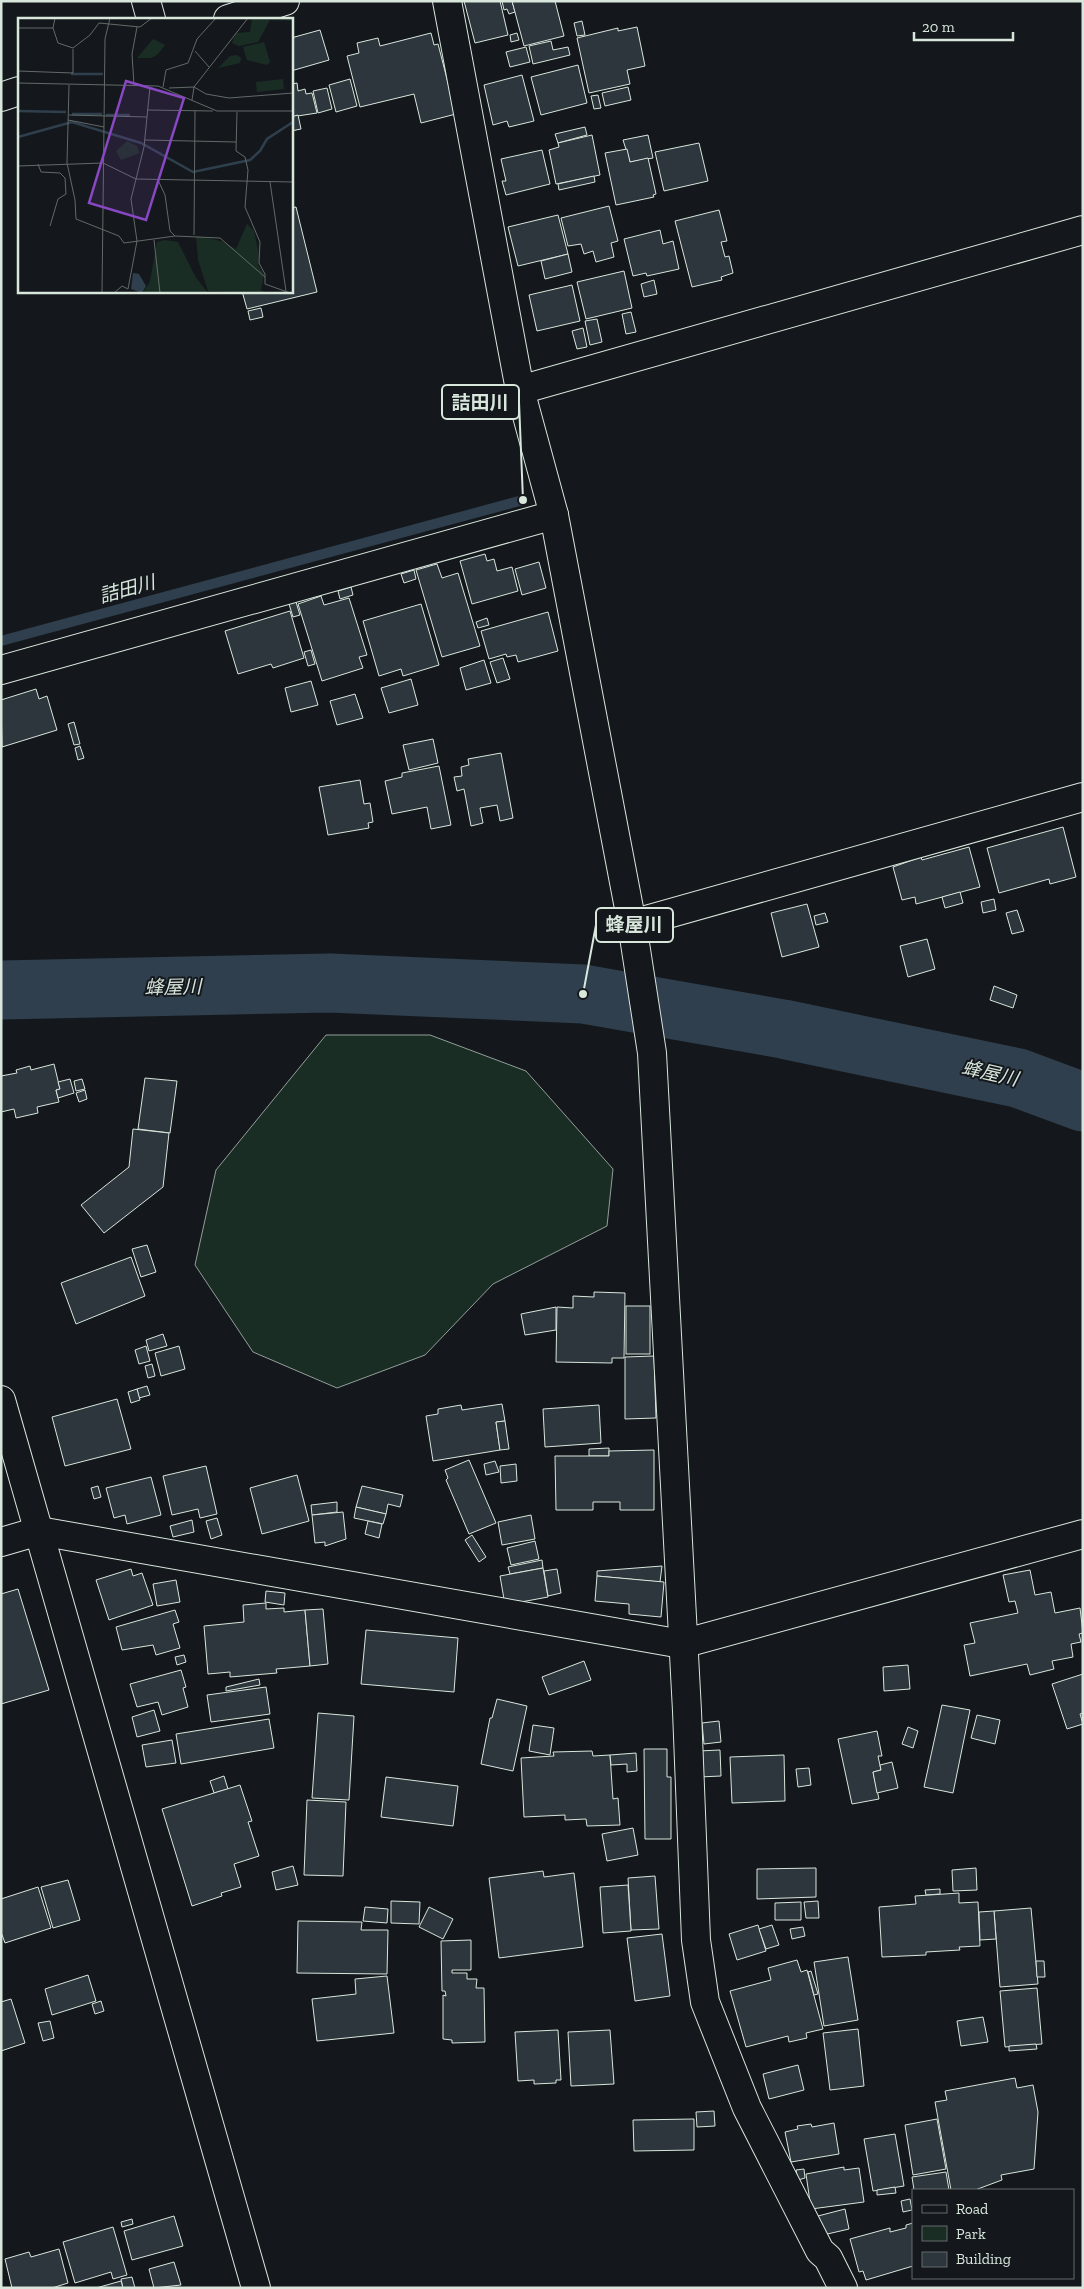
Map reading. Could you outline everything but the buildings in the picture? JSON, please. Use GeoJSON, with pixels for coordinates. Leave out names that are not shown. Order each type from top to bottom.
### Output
{"type":"FeatureCollection","features":[{"type":"Feature","properties":{"kind":"main road"},"geometry":{"type":"LineString","coordinates":[[146,1],[151,18]]}},
{"type":"Feature","properties":{"kind":"main road"},"geometry":{"type":"LineString","coordinates":[[231,18],[285,1]]}},
{"type":"Feature","properties":{"kind":"main road"},"geometry":{"type":"LineString","coordinates":[[447,1],[520,390],[554,515],[632,924],[652,1053],[696,1940],[705,2002],[747,2108],[820,2251],[828,2258],[843,2288]]}},
{"type":"Feature","properties":{"kind":"main road"},"geometry":{"type":"LineString","coordinates":[[1,97],[18,91]]}},
{"type":"Feature","properties":{"kind":"main road"},"geometry":{"type":"LineString","coordinates":[[520,390],[1083,230]]}},
{"type":"Feature","properties":{"kind":"main road"},"geometry":{"type":"LineString","coordinates":[[1,670],[554,515]]}},
{"type":"Feature","properties":{"kind":"main road"},"geometry":{"type":"LineString","coordinates":[[632,924],[1083,797]]}},
{"type":"Feature","properties":{"kind":"main road"},"geometry":{"type":"LineString","coordinates":[[1,1400],[256,2288]]}},
{"type":"Feature","properties":{"kind":"main road"},"geometry":{"type":"LineString","coordinates":[[1,1542],[38,1531],[682,1644],[1077,1542]]}},
{"type":"Feature","properties":{"kind":"green space"},"geometry":{"type":"Polygon","coordinates":[[[326,1035],[430,1035],[526,1071],[613,1169],[607,1226],[493,1284],[425,1355],[337,1388],[253,1352],[195,1265],[216,1170],[326,1035]]]}},
{"type":"Feature","properties":{"kind":"waterway","name":"詰田川"},"geometry":{"type":"LineString","coordinates":[[1,641],[523,500]]}},
{"type":"Feature","properties":{"kind":"waterway","name":"蜂屋川"},"geometry":{"type":"LineString","coordinates":[[1,990],[330,983],[583,994],[783,1029],[1018,1078],[1083,1102]]}},
{"type":"Feature","properties":{"kind":"place","name":"詰田川"},"geometry":{"type":"Point","coordinates":[523,500]}},
{"type":"Feature","properties":{"kind":"place","name":"蜂屋川"},"geometry":{"type":"Point","coordinates":[583,994]}}]}
